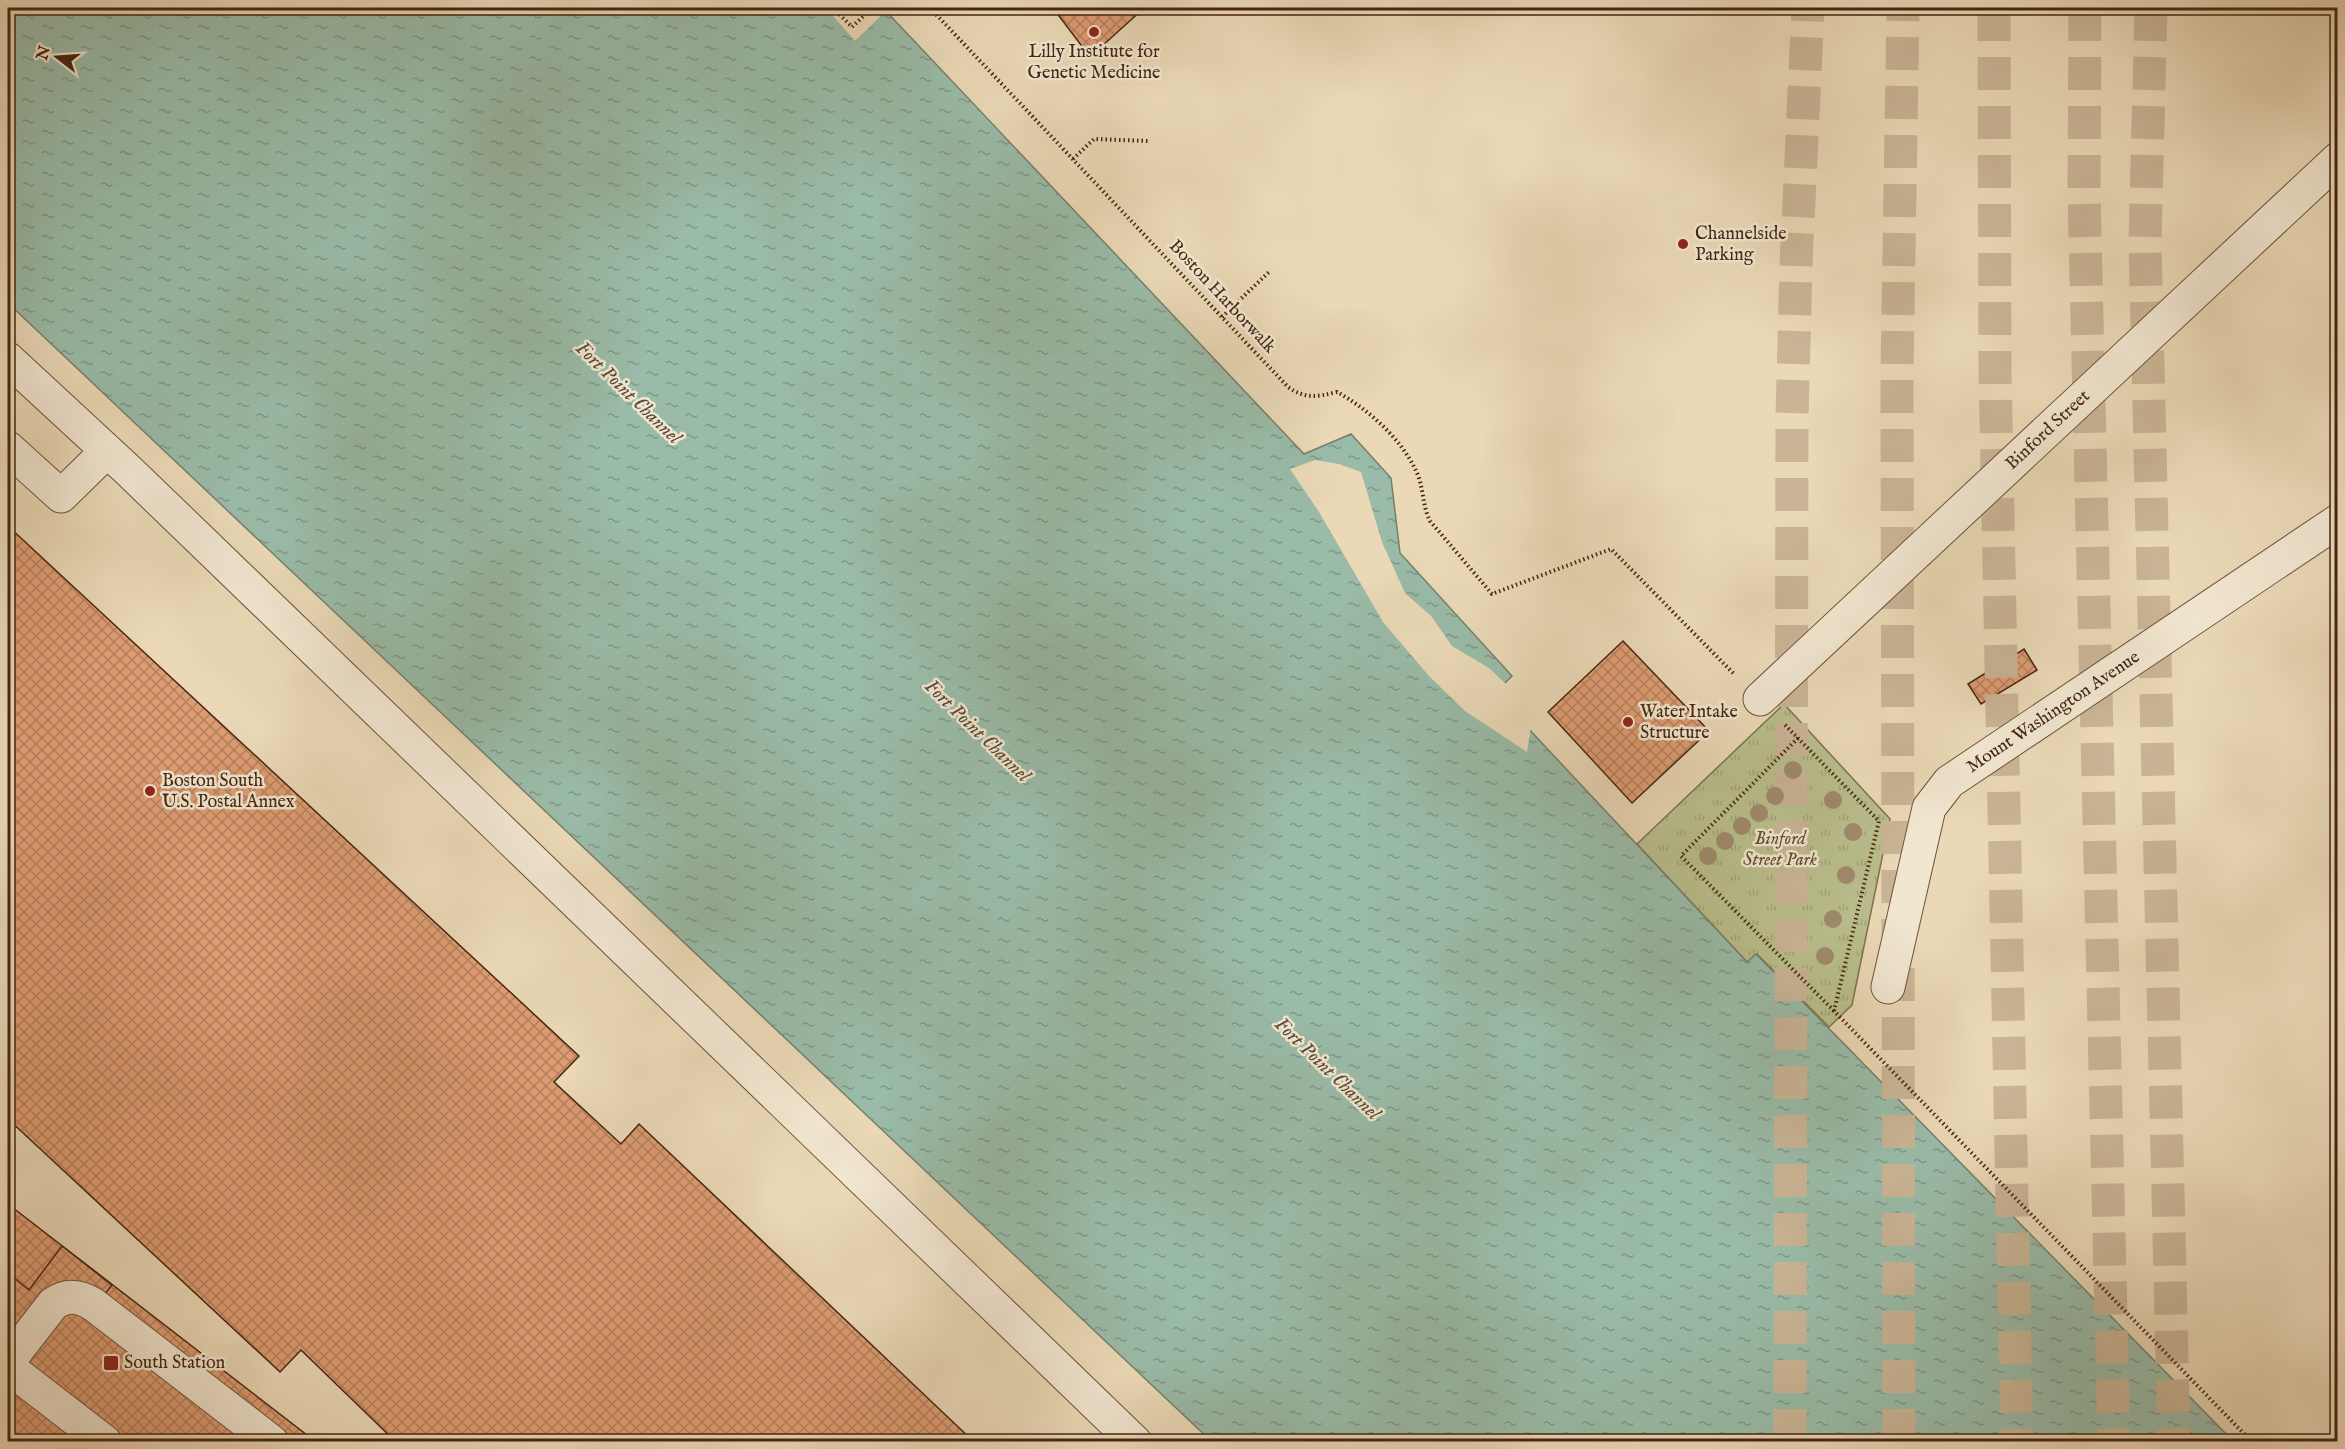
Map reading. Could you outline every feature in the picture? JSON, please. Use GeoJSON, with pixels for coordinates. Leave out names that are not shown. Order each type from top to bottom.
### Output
{"type":"FeatureCollection","features":[{"type":"Feature","properties":{"kind":"street","name":"Binford Street"},"geometry":{"type":"LineString","coordinates":[[1760,699],[2337,159]]}},
{"type":"Feature","properties":{"kind":"street"},"geometry":{"type":"LineString","coordinates":[[8,359],[107,451],[1135,1442]]}},
{"type":"Feature","properties":{"kind":"street"},"geometry":{"type":"LineString","coordinates":[[8,448],[61,496],[107,451]]}},
{"type":"Feature","properties":{"kind":"street","name":"Mount Washington Avenue"},"geometry":{"type":"LineString","coordinates":[[1888,987],[1929,808],[1949,782],[2337,521]]}},
{"type":"Feature","properties":{"kind":"street"},"geometry":{"type":"LineString","coordinates":[[105,1442],[8,1364],[53,1304],[68,1297],[86,1300],[272,1442]]}},
{"type":"Feature","properties":{"kind":"path"},"geometry":{"type":"LineString","coordinates":[[833,8],[852,27],[872,8]]}},
{"type":"Feature","properties":{"kind":"path","name":"Boston Harborwalk"},"geometry":{"type":"LineString","coordinates":[[930,8],[1288,387],[1306,397],[1319,397],[1337,392],[1355,402],[1401,445],[1417,473],[1423,492],[1423,508],[1430,521],[1482,583]]}},
{"type":"Feature","properties":{"kind":"path"},"geometry":{"type":"LineString","coordinates":[[1073,159],[1094,139],[1148,141]]}},
{"type":"Feature","properties":{"kind":"path"},"geometry":{"type":"LineString","coordinates":[[1222,317],[1270,271]]}},
{"type":"Feature","properties":{"kind":"path"},"geometry":{"type":"LineString","coordinates":[[1798,738],[1681,855],[1834,1011]]}},
{"type":"Feature","properties":{"kind":"green space","name":"Binford Street Park"},"geometry":{"type":"Polygon","coordinates":[[[1784,704],[1890,819],[1852,1005],[1829,1027],[1757,954],[1747,962],[1637,844],[1784,704]]]}},
{"type":"Feature","properties":{"kind":"water","name":"Fort Point Channel"},"geometry":{"type":"Polygon","coordinates":[[[8,8],[883,8],[1304,454],[1351,434],[1391,478],[1400,553],[1512,676],[1495,693],[1747,962],[1756,954],[2233,1441],[1211,1441],[8,303],[8,8]]]}},
{"type":"Feature","properties":{"kind":"pier"},"geometry":{"type":"Polygon","coordinates":[[[826,8],[839,8],[845,13],[851,8],[888,9],[855,41],[826,8]]]}},
{"type":"Feature","properties":{"kind":"pier"},"geometry":{"type":"Polygon","coordinates":[[[1315,460],[1339,464],[1361,472],[1382,542],[1405,593],[1431,616],[1452,646],[1489,668],[1507,685],[1499,692],[1531,726],[1527,752],[1465,711],[1429,676],[1383,622],[1319,512],[1290,469],[1315,460]]]}},
{"type":"Feature","properties":{"kind":"building","name":"Lilly Institute for Genetic Medicine"},"geometry":{"type":"Polygon","coordinates":[[[1053,8],[1144,8],[1090,57],[1053,8]]]}},
{"type":"Feature","properties":{"kind":"building","name":"Boston South U.S. Postal Annex"},"geometry":{"type":"Polygon","coordinates":[[[8,526],[579,1056],[554,1082],[621,1144],[639,1124],[974,1442],[396,1442],[301,1350],[280,1372],[8,1119],[8,526]]]}},
{"type":"Feature","properties":{"kind":"building","name":"Water Intake Structure"},"geometry":{"type":"Polygon","coordinates":[[[1623,641],[1709,731],[1632,803],[1548,712],[1623,641]]]}},
{"type":"Feature","properties":{"kind":"building"},"geometry":{"type":"Polygon","coordinates":[[[2024,649],[2037,670],[1981,704],[1968,684],[2024,649]]]}},
{"type":"Feature","properties":{"kind":"building","name":"South Station"},"geometry":{"type":"Polygon","coordinates":[[[8,1204],[316,1442],[8,1442],[8,1204]]]}},
{"type":"Feature","properties":{"kind":"building","name":"South Station"},"geometry":{"type":"Polygon","coordinates":[[[62,1246],[112,1285],[88,1316],[252,1442],[8,1442],[8,1273],[29,1290],[62,1246]]]}},
{"type":"Feature","properties":{"kind":"tunnel"},"geometry":{"type":"LineString","coordinates":[[1790,1442],[1792,417],[1796,265],[1808,8]]}},
{"type":"Feature","properties":{"kind":"tunnel"},"geometry":{"type":"LineString","coordinates":[[1899,1442],[1897,373],[1903,8]]}},
{"type":"Feature","properties":{"kind":"tunnel"},"geometry":{"type":"LineString","coordinates":[[1994,8],[1995,372],[2017,1442]]}},
{"type":"Feature","properties":{"kind":"tunnel"},"geometry":{"type":"LineString","coordinates":[[2085,8],[2084,193],[2114,1442]]}},
{"type":"Feature","properties":{"kind":"tunnel"},"geometry":{"type":"LineString","coordinates":[[2151,8],[2145,242],[2174,1442]]}},
{"type":"Feature","properties":{"kind":"place","name":"Lilly Institute for Genetic Medicine"},"geometry":{"type":"Point","coordinates":[1094,32]}},
{"type":"Feature","properties":{"kind":"place","name":"Channelside Parking"},"geometry":{"type":"Point","coordinates":[1683,244]}},
{"type":"Feature","properties":{"kind":"place","name":"Water Intake Structure"},"geometry":{"type":"Point","coordinates":[1628,722]}},
{"type":"Feature","properties":{"kind":"place","name":"Boston South U.S. Postal Annex"},"geometry":{"type":"Point","coordinates":[150,791]}},
{"type":"Feature","properties":{"kind":"place","name":"South Station"},"geometry":{"type":"Point","coordinates":[111,1363]}}]}
